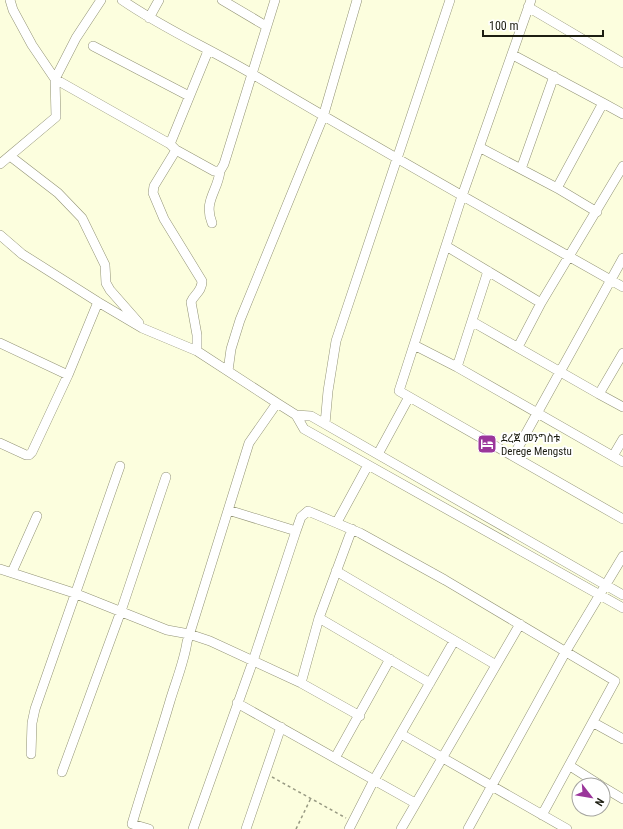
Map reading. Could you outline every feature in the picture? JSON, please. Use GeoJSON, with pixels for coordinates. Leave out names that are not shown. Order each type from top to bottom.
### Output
{"type":"FeatureCollection","features":[{"type":"Feature","properties":{"kind":"street"},"geometry":{"type":"LineString","coordinates":[[10,0],[13,10],[32,44],[55,79],[214,171],[220,171]]}},
{"type":"Feature","properties":{"kind":"street"},"geometry":{"type":"LineString","coordinates":[[0,164],[35,133],[56,117],[55,79],[76,38],[101,0]]}},
{"type":"Feature","properties":{"kind":"street"},"geometry":{"type":"LineString","coordinates":[[122,0],[149,18],[252,74],[396,159],[623,287]]}},
{"type":"Feature","properties":{"kind":"street"},"geometry":{"type":"LineString","coordinates":[[149,18],[159,0]]}},
{"type":"Feature","properties":{"kind":"street"},"geometry":{"type":"LineString","coordinates":[[222,0],[266,26]]}},
{"type":"Feature","properties":{"kind":"street"},"geometry":{"type":"LineString","coordinates":[[212,223],[208,215],[208,206],[216,188],[220,171],[224,164],[275,0]]}},
{"type":"Feature","properties":{"kind":"street"},"geometry":{"type":"LineString","coordinates":[[228,371],[231,349],[240,320],[323,117],[357,0]]}},
{"type":"Feature","properties":{"kind":"street"},"geometry":{"type":"LineString","coordinates":[[325,424],[328,391],[336,341],[450,0]]}},
{"type":"Feature","properties":{"kind":"street"},"geometry":{"type":"LineString","coordinates":[[622,59],[530,4],[462,196],[398,391],[514,455],[623,519]]}},
{"type":"Feature","properties":{"kind":"street"},"geometry":{"type":"LineString","coordinates":[[93,46],[190,96]]}},
{"type":"Feature","properties":{"kind":"street"},"geometry":{"type":"LineString","coordinates":[[197,350],[197,335],[191,302],[200,292],[202,281],[164,220],[153,193],[154,186],[173,147],[190,96],[208,51]]}},
{"type":"Feature","properties":{"kind":"street"},"geometry":{"type":"LineString","coordinates":[[513,55],[623,114]]}},
{"type":"Feature","properties":{"kind":"street"},"geometry":{"type":"LineString","coordinates":[[521,169],[554,76]]}},
{"type":"Feature","properties":{"kind":"street"},"geometry":{"type":"LineString","coordinates":[[556,188],[603,103]]}},
{"type":"Feature","properties":{"kind":"street"},"geometry":{"type":"LineString","coordinates":[[479,147],[556,188],[597,212]]}},
{"type":"Feature","properties":{"kind":"street"},"geometry":{"type":"LineString","coordinates":[[10,156],[58,193],[82,218],[89,229],[105,265],[106,283],[110,290],[142,328]]}},
{"type":"Feature","properties":{"kind":"street"},"geometry":{"type":"LineString","coordinates":[[518,347],[541,303],[597,212],[623,166]]}},
{"type":"Feature","properties":{"kind":"street"},"geometry":{"type":"LineString","coordinates":[[0,235],[22,254],[142,328],[197,350],[296,415],[304,429],[623,608]]}},
{"type":"Feature","properties":{"kind":"street"},"geometry":{"type":"LineString","coordinates":[[446,246],[541,303]]}},
{"type":"Feature","properties":{"kind":"street"},"geometry":{"type":"LineString","coordinates":[[514,455],[559,371],[623,258]]}},
{"type":"Feature","properties":{"kind":"street"},"geometry":{"type":"LineString","coordinates":[[457,367],[473,322],[488,271]]}},
{"type":"Feature","properties":{"kind":"street"},"geometry":{"type":"LineString","coordinates":[[0,445],[29,455],[68,375],[98,302]]}},
{"type":"Feature","properties":{"kind":"street"},"geometry":{"type":"LineString","coordinates":[[473,322],[623,407]]}},
{"type":"Feature","properties":{"kind":"street"},"geometry":{"type":"LineString","coordinates":[[0,344],[68,375]]}},
{"type":"Feature","properties":{"kind":"street"},"geometry":{"type":"LineString","coordinates":[[414,345],[457,367],[623,462]]}},
{"type":"Feature","properties":{"kind":"street"},"geometry":{"type":"LineString","coordinates":[[599,394],[623,353]]}},
{"type":"Feature","properties":{"kind":"street"},"geometry":{"type":"LineString","coordinates":[[378,454],[409,397]]}},
{"type":"Feature","properties":{"kind":"street"},"geometry":{"type":"LineString","coordinates":[[149,829],[131,826],[164,723],[189,634],[249,443],[277,403]]}},
{"type":"Feature","properties":{"kind":"street"},"geometry":{"type":"LineString","coordinates":[[296,415],[312,416],[623,595]]}},
{"type":"Feature","properties":{"kind":"street"},"geometry":{"type":"LineString","coordinates":[[613,456],[623,439]]}},
{"type":"Feature","properties":{"kind":"street"},"geometry":{"type":"LineString","coordinates":[[337,522],[368,465]]}},
{"type":"Feature","properties":{"kind":"street"},"geometry":{"type":"LineString","coordinates":[[31,754],[32,724],[35,709],[74,593],[120,466]]}},
{"type":"Feature","properties":{"kind":"street"},"geometry":{"type":"LineString","coordinates":[[62,772],[121,611],[166,477]]}},
{"type":"Feature","properties":{"kind":"street"},"geometry":{"type":"LineString","coordinates":[[228,510],[296,531]]}},
{"type":"Feature","properties":{"kind":"street"},"geometry":{"type":"LineString","coordinates":[[193,829],[253,660],[301,517],[308,511],[352,529],[520,624],[619,683],[594,723],[542,815]]}},
{"type":"Feature","properties":{"kind":"street"},"geometry":{"type":"LineString","coordinates":[[12,572],[37,516]]}},
{"type":"Feature","properties":{"kind":"street"},"geometry":{"type":"LineString","coordinates":[[301,683],[319,618],[352,529]]}},
{"type":"Feature","properties":{"kind":"street"},"geometry":{"type":"LineString","coordinates":[[468,829],[566,651],[623,556]]}},
{"type":"Feature","properties":{"kind":"street"},"geometry":{"type":"LineString","coordinates":[[0,569],[74,593],[167,630],[189,634],[253,660],[301,683],[360,716]]}},
{"type":"Feature","properties":{"kind":"street"},"geometry":{"type":"LineString","coordinates":[[336,571],[496,665]]}},
{"type":"Feature","properties":{"kind":"street"},"geometry":{"type":"LineString","coordinates":[[319,618],[430,683]]}},
{"type":"Feature","properties":{"kind":"street"},"geometry":{"type":"LineString","coordinates":[[401,829],[520,624]]}},
{"type":"Feature","properties":{"kind":"street"},"geometry":{"type":"LineString","coordinates":[[351,825],[374,780],[454,641]]}},
{"type":"Feature","properties":{"kind":"street"},"geometry":{"type":"LineString","coordinates":[[335,758],[360,716],[390,659]]}},
{"type":"Feature","properties":{"kind":"street"},"geometry":{"type":"LineString","coordinates":[[237,703],[415,803]]}},
{"type":"Feature","properties":{"kind":"street"},"geometry":{"type":"LineString","coordinates":[[594,723],[623,739]]}},
{"type":"Feature","properties":{"kind":"street"},"geometry":{"type":"LineString","coordinates":[[246,829],[281,727]]}},
{"type":"Feature","properties":{"kind":"street"},"geometry":{"type":"LineString","coordinates":[[401,734],[491,787],[567,829]]}},
{"type":"Feature","properties":{"kind":"street"},"geometry":{"type":"LineString","coordinates":[[570,766],[587,777]]}},
{"type":"Feature","properties":{"kind":"street"},"geometry":{"type":"LineString","coordinates":[[611,792],[623,799]]}},
{"type":"Feature","properties":{"kind":"path"},"geometry":{"type":"LineString","coordinates":[[266,773],[310,798],[351,825]]}},
{"type":"Feature","properties":{"kind":"path"},"geometry":{"type":"LineString","coordinates":[[296,829],[310,798]]}},
{"type":"Feature","properties":{"kind":"place","name":"ደረጀ መንግስቱ Derege Mengstu"},"geometry":{"type":"Point","coordinates":[487,444]}}]}
